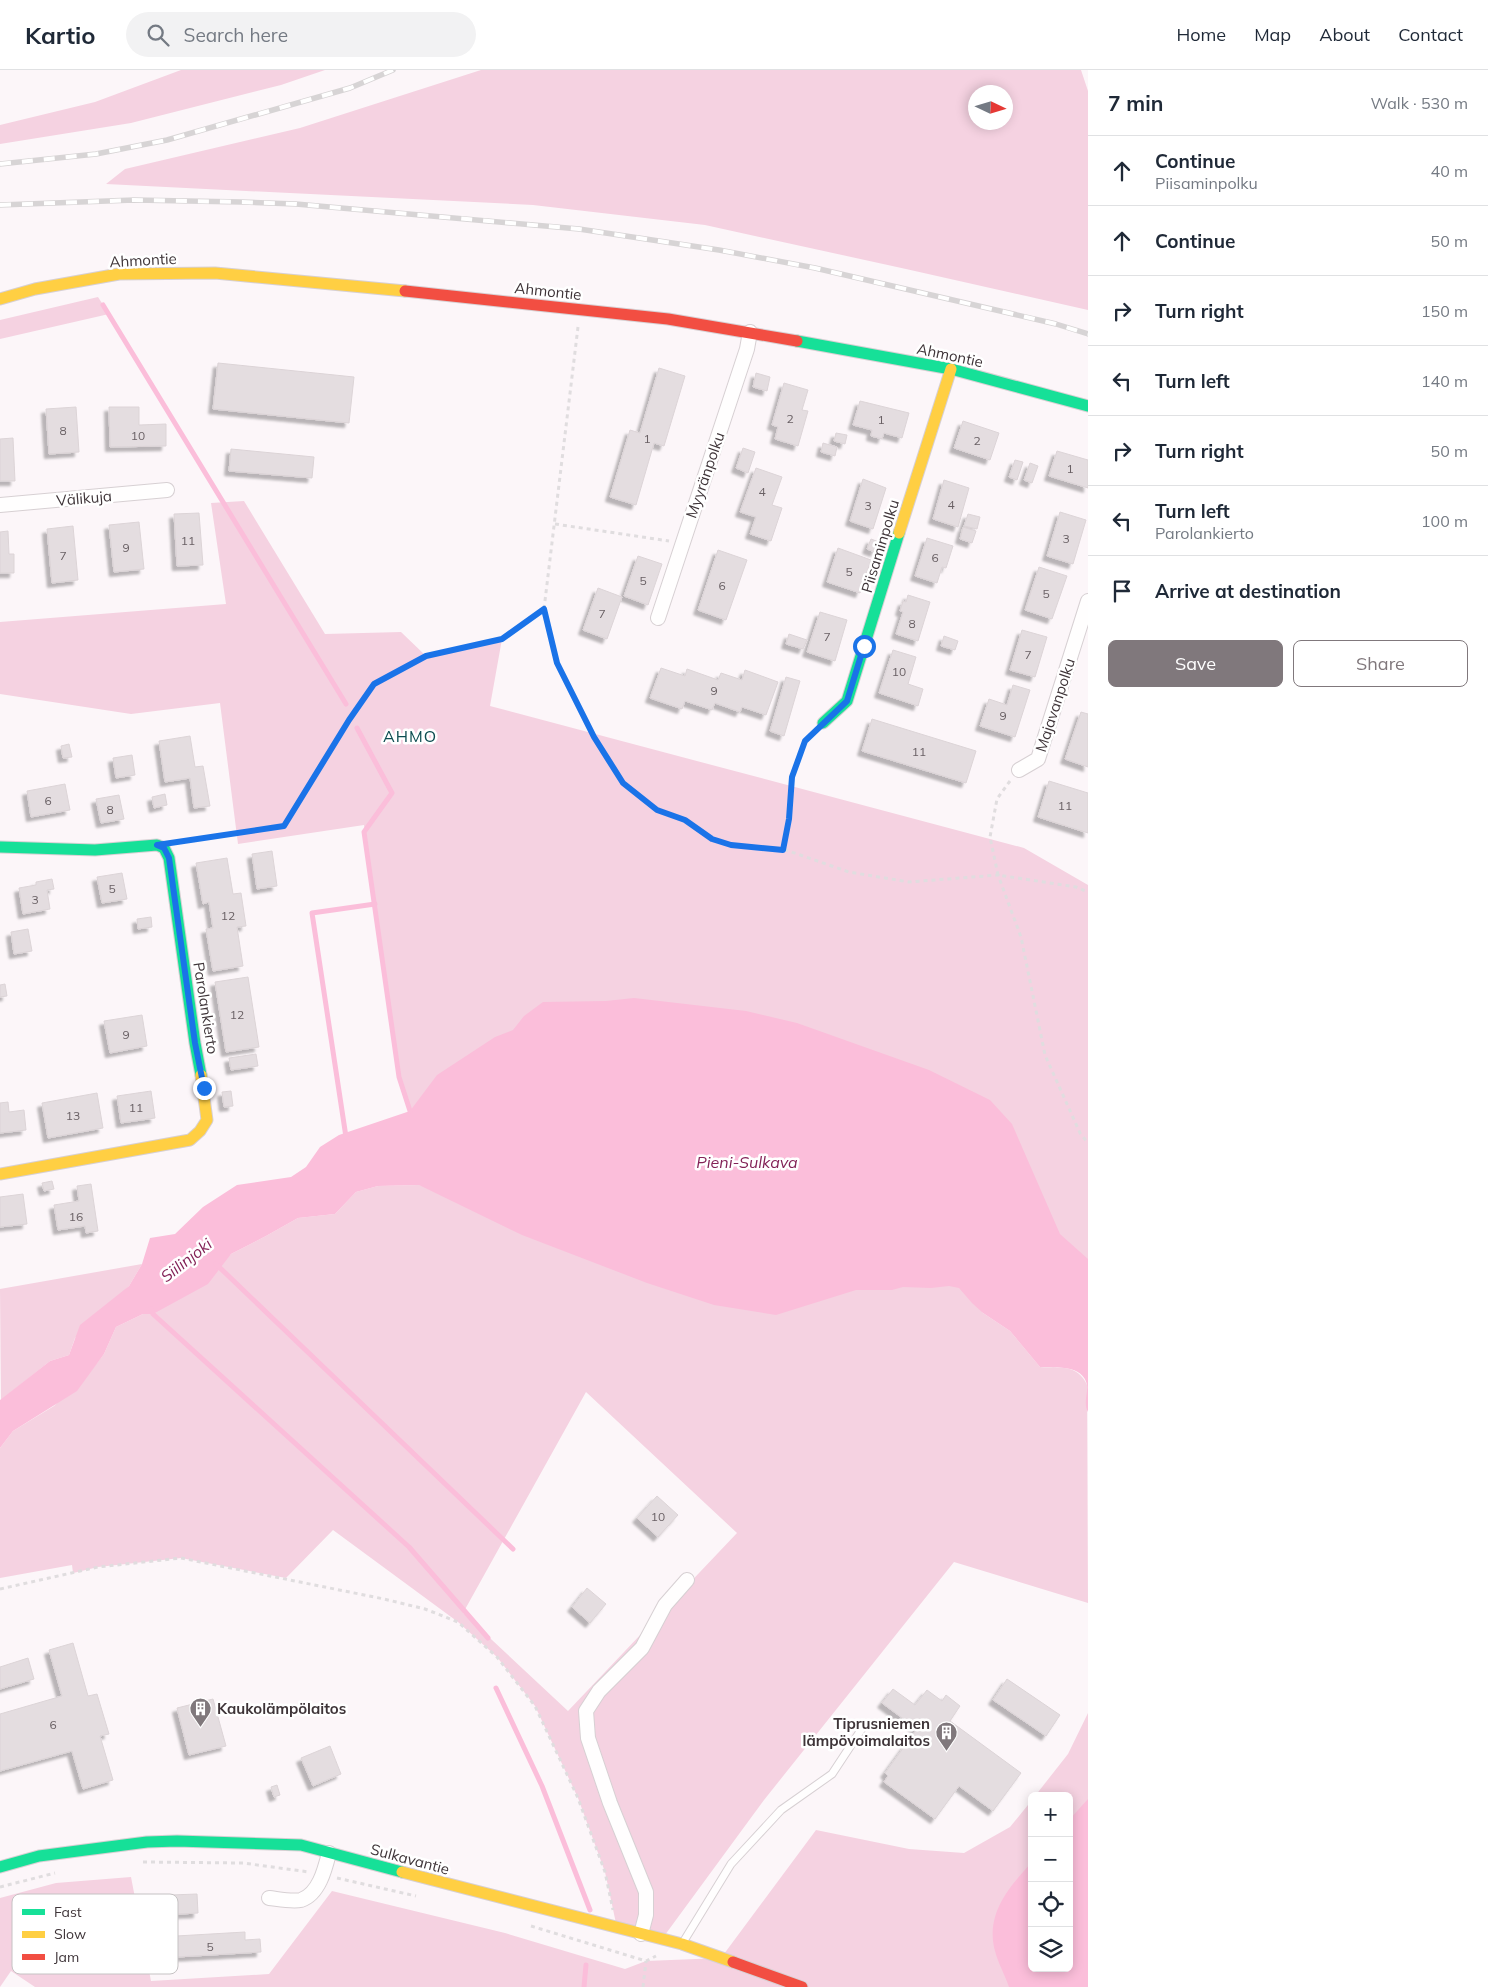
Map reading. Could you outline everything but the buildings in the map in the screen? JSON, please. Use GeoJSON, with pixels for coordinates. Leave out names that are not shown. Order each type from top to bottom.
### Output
{"type":"FeatureCollection","features":[{"type":"Feature","properties":{"kind":"street","name":"Ahmontie"},"geometry":{"type":"LineString","coordinates":[[0,299],[35,289],[119,274],[214,273],[380,288],[668,318],[951,369],[1088,406]]}},
{"type":"Feature","properties":{"kind":"street","name":"Myyränpolku"},"geometry":{"type":"LineString","coordinates":[[658,618],[747,349],[750,332]]}},
{"type":"Feature","properties":{"kind":"street","name":"Piisaminpolku"},"geometry":{"type":"LineString","coordinates":[[823,723],[847,701],[951,369]]}},
{"type":"Feature","properties":{"kind":"street","name":"Välikuja"},"geometry":{"type":"LineString","coordinates":[[0,505],[167,490]]}},
{"type":"Feature","properties":{"kind":"street","name":"Majavanpolku"},"geometry":{"type":"LineString","coordinates":[[1019,770],[1038,759],[1088,601]]}},
{"type":"Feature","properties":{"kind":"street"},"geometry":{"type":"LineString","coordinates":[[0,848],[95,850],[157,845]]}},
{"type":"Feature","properties":{"kind":"street","name":"Parolankierto"},"geometry":{"type":"LineString","coordinates":[[0,1174],[190,1140],[200,1131],[206,1120],[204,1088],[195,1043],[169,858],[164,848],[157,845]]}},
{"type":"Feature","properties":{"kind":"street"},"geometry":{"type":"LineString","coordinates":[[640,1934],[646,1915],[646,1892],[610,1803],[588,1738],[586,1711],[599,1691],[642,1648],[665,1605],[687,1580]]}},
{"type":"Feature","properties":{"kind":"street","name":"Sulkavantie"},"geometry":{"type":"LineString","coordinates":[[0,1867],[39,1856],[102,1847],[177,1840],[301,1845],[495,1898],[682,1944],[802,1987]]}},
{"type":"Feature","properties":{"kind":"street"},"geometry":{"type":"LineString","coordinates":[[269,1898],[301,1900],[314,1891],[324,1874],[329,1853]]}},
{"type":"Feature","properties":{"kind":"lane"},"geometry":{"type":"LineString","coordinates":[[682,1944],[731,1864],[781,1810],[832,1774],[865,1724]]}},
{"type":"Feature","properties":{"kind":"path"},"geometry":{"type":"LineString","coordinates":[[580,310],[544,609],[557,663],[594,737],[623,783],[657,810],[685,820],[712,839],[731,845],[783,850],[849,872],[909,882],[998,875],[1076,887],[1088,892]]}},
{"type":"Feature","properties":{"kind":"path"},"geometry":{"type":"LineString","coordinates":[[555,524],[682,543]]}},
{"type":"Feature","properties":{"kind":"path"},"geometry":{"type":"LineString","coordinates":[[157,845],[284,826],[349,720],[374,684],[426,656],[502,639],[544,609]]}},
{"type":"Feature","properties":{"kind":"path"},"geometry":{"type":"LineString","coordinates":[[783,850],[789,819],[792,777],[805,741],[823,723]]}},
{"type":"Feature","properties":{"kind":"path"},"geometry":{"type":"LineString","coordinates":[[1019,770],[997,799],[990,836],[998,875],[1021,937],[1045,1055],[1080,1133],[1088,1143]]}},
{"type":"Feature","properties":{"kind":"path"},"geometry":{"type":"LineString","coordinates":[[0,1589],[98,1567],[181,1558],[384,1599],[425,1609],[458,1622],[497,1657],[535,1706],[578,1798],[605,1872],[617,1928]]}},
{"type":"Feature","properties":{"kind":"path"},"geometry":{"type":"LineString","coordinates":[[142,1862],[243,1863],[324,1874],[418,1896]]}},
{"type":"Feature","properties":{"kind":"path"},"geometry":{"type":"LineString","coordinates":[[0,1887],[57,1873]]}},
{"type":"Feature","properties":{"kind":"path"},"geometry":{"type":"LineString","coordinates":[[530,1926],[646,1961],[682,1944]]}},
{"type":"Feature","properties":{"kind":"path"},"geometry":{"type":"LineString","coordinates":[[643,1987],[646,1961]]}},
{"type":"Feature","properties":{"kind":"shaded area"},"geometry":{"type":"Polygon","coordinates":[[[181,70],[325,70],[281,85],[131,123],[0,144],[0,125],[95,102],[181,70]]]}},
{"type":"Feature","properties":{"kind":"shaded area"},"geometry":{"type":"Polygon","coordinates":[[[481,70],[1081,70],[1088,91],[1088,310],[705,225],[533,205],[106,184],[125,169],[300,128],[481,70]]]}},
{"type":"Feature","properties":{"kind":"shaded area"},"geometry":{"type":"Polygon","coordinates":[[[98,297],[109,314],[0,339],[0,320],[98,297]]]}},
{"type":"Feature","properties":{"kind":"shaded area"},"geometry":{"type":"Polygon","coordinates":[[[244,501],[325,634],[401,632],[426,656],[502,639],[490,706],[1024,848],[1088,885],[1088,1320],[410,1111],[399,1077],[364,825],[238,844],[220,703],[131,714],[0,694],[0,622],[226,604],[211,503],[244,501]]]}},
{"type":"Feature","properties":{"kind":"shaded area"},"geometry":{"type":"Polygon","coordinates":[[[419,1185],[946,1251],[983,1313],[1010,1331],[1040,1367],[1073,1370],[1079,1373],[1087,1385],[1088,1603],[954,1562],[764,1800],[662,1939],[617,1928],[605,1872],[578,1798],[535,1706],[497,1657],[458,1622],[333,1530],[286,1578],[181,1558],[98,1567],[73,1573],[72,1565],[0,1578],[0,1448],[13,1431],[54,1406],[90,1372],[104,1354],[116,1327],[143,1314],[153,1314],[231,1254],[298,1218],[335,1214],[356,1192],[378,1186],[419,1185]],[[586,1392],[463,1613],[568,1711],[737,1533],[586,1392]]]}},
{"type":"Feature","properties":{"kind":"shaded area"},"geometry":{"type":"Polygon","coordinates":[[[142,1264],[129,1286],[75,1338],[69,1355],[50,1361],[1,1400],[0,1289],[142,1264]]]}},
{"type":"Feature","properties":{"kind":"shaded area"},"geometry":{"type":"Polygon","coordinates":[[[1088,1713],[1088,1987],[35,1987],[16,1974],[150,1974],[151,1981],[269,1974],[332,1891],[505,1933],[625,1969],[646,1961],[721,1958],[816,1830],[909,1849],[964,1853],[1010,1827],[1028,1805],[1028,1972],[1073,1972],[1073,1792],[1038,1792],[1068,1754],[1088,1713]]]}},
{"type":"Feature","properties":{"kind":"shaded area"},"geometry":{"type":"Polygon","coordinates":[[[131,1877],[134,1894],[15,1894],[56,1883],[131,1877]]]}},
{"type":"Feature","properties":{"kind":"shaded area"},"geometry":{"type":"Polygon","coordinates":[[[12,1895],[12,1972],[0,1987],[0,1898],[12,1895]]]}},
{"type":"Feature","properties":{"kind":"water","name":"Pieni-Sulkava"},"geometry":{"type":"Polygon","coordinates":[[[634,998],[746,1011],[797,1023],[929,1070],[990,1100],[1012,1124],[1060,1234],[1088,1259],[1088,1412],[1086,1405],[1087,1385],[1080,1373],[1068,1369],[1040,1367],[1010,1331],[983,1313],[959,1288],[949,1286],[931,1288],[903,1287],[892,1290],[856,1290],[776,1315],[714,1305],[647,1283],[522,1235],[419,1185],[378,1186],[356,1192],[335,1214],[298,1218],[231,1254],[208,1284],[153,1314],[143,1314],[116,1327],[104,1354],[77,1391],[13,1431],[0,1448],[0,1400],[50,1361],[69,1355],[80,1325],[129,1286],[142,1264],[150,1238],[175,1234],[203,1207],[237,1185],[291,1177],[306,1167],[320,1147],[339,1135],[410,1111],[437,1075],[495,1037],[513,1030],[524,1016],[543,1002],[606,1001],[634,998]]]}},
{"type":"Feature","properties":{"kind":"water"},"geometry":{"type":"Polygon","coordinates":[[[1088,1799],[1088,1987],[1009,1987],[995,1951],[993,1925],[1001,1902],[1015,1881],[1028,1866],[1028,1972],[1073,1972],[1073,1816],[1088,1799]]]}},
{"type":"Feature","properties":{"kind":"waterway"},"geometry":{"type":"LineString","coordinates":[[103,305],[346,704]]}},
{"type":"Feature","properties":{"kind":"waterway"},"geometry":{"type":"LineString","coordinates":[[357,728],[392,793],[364,832],[399,1077],[410,1111]]}},
{"type":"Feature","properties":{"kind":"waterway"},"geometry":{"type":"LineString","coordinates":[[346,1137],[312,913],[375,904]]}},
{"type":"Feature","properties":{"kind":"waterway"},"geometry":{"type":"LineString","coordinates":[[216,1264],[513,1549]]}},
{"type":"Feature","properties":{"kind":"waterway"},"geometry":{"type":"LineString","coordinates":[[151,1309],[153,1314],[409,1547],[488,1638]]}},
{"type":"Feature","properties":{"kind":"waterway"},"geometry":{"type":"LineString","coordinates":[[496,1688],[542,1786],[590,1910]]}},
{"type":"Feature","properties":{"kind":"waterway"},"geometry":{"type":"LineString","coordinates":[[584,1987],[586,1965]]}},
{"type":"Feature","properties":{"kind":"railway"},"geometry":{"type":"LineString","coordinates":[[0,164],[96,154],[167,140],[350,88],[393,70]]}},
{"type":"Feature","properties":{"kind":"railway"},"geometry":{"type":"LineString","coordinates":[[0,205],[134,200],[296,204],[579,229],[719,250],[815,268],[1056,324],[1088,334]]}},
{"type":"Feature","properties":{"kind":"traffic: fast"},"geometry":{"type":"LineString","coordinates":[[797,341],[951,369],[1088,406]]}},
{"type":"Feature","properties":{"kind":"traffic: fast"},"geometry":{"type":"LineString","coordinates":[[823,723],[847,701],[899,533]]}},
{"type":"Feature","properties":{"kind":"traffic: fast"},"geometry":{"type":"LineString","coordinates":[[0,847],[95,850],[157,845],[164,848],[169,858],[201,1075]]}},
{"type":"Feature","properties":{"kind":"traffic: fast"},"geometry":{"type":"LineString","coordinates":[[0,1867],[39,1856],[147,1842],[177,1841],[301,1845],[402,1872]]}},
{"type":"Feature","properties":{"kind":"traffic: slow"},"geometry":{"type":"LineString","coordinates":[[0,299],[35,289],[119,274],[215,273],[405,291]]}},
{"type":"Feature","properties":{"kind":"traffic: slow"},"geometry":{"type":"LineString","coordinates":[[899,533],[951,369]]}},
{"type":"Feature","properties":{"kind":"traffic: slow"},"geometry":{"type":"LineString","coordinates":[[0,1174],[190,1140],[200,1131],[207,1120],[201,1075]]}},
{"type":"Feature","properties":{"kind":"traffic: slow"},"geometry":{"type":"LineString","coordinates":[[402,1872],[682,1944],[733,1962]]}},
{"type":"Feature","properties":{"kind":"traffic: jam"},"geometry":{"type":"LineString","coordinates":[[405,291],[668,319],[797,341]]}},
{"type":"Feature","properties":{"kind":"traffic: jam"},"geometry":{"type":"LineString","coordinates":[[733,1962],[802,1987]]}},
{"type":"Feature","properties":{"kind":"place","name":"Kaukolämpölaitos"},"geometry":{"type":"Point","coordinates":[201,1727]}},
{"type":"Feature","properties":{"kind":"place","name":"Tiprusniemen lämpövoimalaitos"},"geometry":{"type":"Point","coordinates":[946,1751]}},
{"type":"Feature","properties":{"kind":"district","name":"AHMO"},"geometry":{"type":"Point","coordinates":[410,736]}},
{"type":"Feature","properties":{"kind":"route"},"geometry":{"type":"LineString","coordinates":[[204,1088],[195,1043],[169,858],[164,848],[157,845],[284,826],[349,720],[374,684],[426,656],[502,639],[544,609],[557,663],[594,737],[623,783],[657,810],[685,820],[712,839],[731,845],[783,850],[789,819],[792,777],[805,741],[847,701],[864,646]]}},
{"type":"Feature","properties":{"kind":"water label","name":"Siilinjoki"},"geometry":{"type":"Point","coordinates":[186,1260]}}]}
